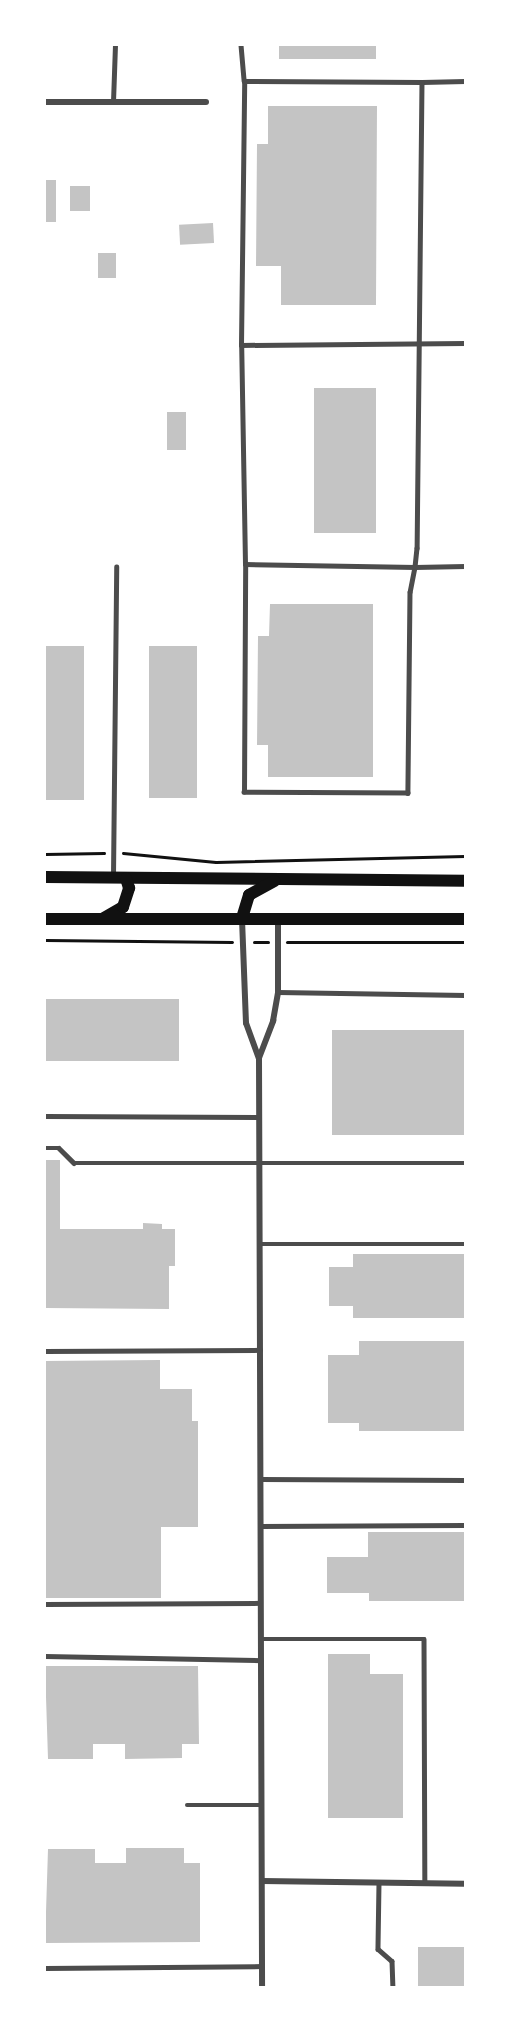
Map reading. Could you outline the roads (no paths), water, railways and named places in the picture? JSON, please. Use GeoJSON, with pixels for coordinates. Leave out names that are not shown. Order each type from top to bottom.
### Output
{"type":"FeatureCollection","features":[{"type":"Feature","properties":{"kind":"main road"},"geometry":{"type":"LineString","coordinates":[[45,877],[465,881]]}},
{"type":"Feature","properties":{"kind":"main road"},"geometry":{"type":"LineString","coordinates":[[100,919],[123,907],[129,888],[126,878]]}},
{"type":"Feature","properties":{"kind":"main road"},"geometry":{"type":"LineString","coordinates":[[242,918],[249,895],[281,879]]}},
{"type":"Feature","properties":{"kind":"main road"},"geometry":{"type":"LineString","coordinates":[[45,920],[465,919]]}},
{"type":"Feature","properties":{"kind":"street"},"geometry":{"type":"LineString","coordinates":[[45,102],[206,102]]}},
{"type":"Feature","properties":{"kind":"street"},"geometry":{"type":"LineString","coordinates":[[242,918],[246,1023],[259,1059],[262,1987]]}},
{"type":"Feature","properties":{"kind":"street"},"geometry":{"type":"LineString","coordinates":[[259,1059],[273,1022],[278,992],[278,918]]}},
{"type":"Feature","properties":{"kind":"street"},"geometry":{"type":"LineString","coordinates":[[262,1881],[465,1884]]}},
{"type":"Feature","properties":{"kind":"lane"},"geometry":{"type":"LineString","coordinates":[[113,102],[116,45]]}},
{"type":"Feature","properties":{"kind":"lane"},"geometry":{"type":"LineString","coordinates":[[241,45],[244,81],[242,345],[245,564],[244,792],[408,793],[410,592],[415,567],[420,344],[422,82]]}},
{"type":"Feature","properties":{"kind":"lane"},"geometry":{"type":"LineString","coordinates":[[244,81],[465,81]]}},
{"type":"Feature","properties":{"kind":"lane"},"geometry":{"type":"LineString","coordinates":[[242,345],[465,343]]}},
{"type":"Feature","properties":{"kind":"lane"},"geometry":{"type":"LineString","coordinates":[[245,564],[465,566]]}},
{"type":"Feature","properties":{"kind":"lane"},"geometry":{"type":"LineString","coordinates":[[113,878],[116,567]]}},
{"type":"Feature","properties":{"kind":"lane"},"geometry":{"type":"LineString","coordinates":[[278,992],[465,995]]}},
{"type":"Feature","properties":{"kind":"lane"},"geometry":{"type":"LineString","coordinates":[[45,1116],[259,1117]]}},
{"type":"Feature","properties":{"kind":"lane"},"geometry":{"type":"LineString","coordinates":[[45,1148],[59,1148],[74,1163],[259,1161],[465,1163]]}},
{"type":"Feature","properties":{"kind":"lane"},"geometry":{"type":"LineString","coordinates":[[259,1244],[465,1244]]}},
{"type":"Feature","properties":{"kind":"lane"},"geometry":{"type":"LineString","coordinates":[[45,1351],[260,1350]]}},
{"type":"Feature","properties":{"kind":"lane"},"geometry":{"type":"LineString","coordinates":[[260,1479],[465,1480]]}},
{"type":"Feature","properties":{"kind":"lane"},"geometry":{"type":"LineString","coordinates":[[260,1526],[465,1526]]}},
{"type":"Feature","properties":{"kind":"lane"},"geometry":{"type":"LineString","coordinates":[[45,1604],[260,1602]]}},
{"type":"Feature","properties":{"kind":"lane"},"geometry":{"type":"LineString","coordinates":[[261,1639],[424,1639],[425,1883]]}},
{"type":"Feature","properties":{"kind":"lane"},"geometry":{"type":"LineString","coordinates":[[45,1656],[261,1660]]}},
{"type":"Feature","properties":{"kind":"lane"},"geometry":{"type":"LineString","coordinates":[[187,1805],[261,1805]]}},
{"type":"Feature","properties":{"kind":"lane"},"geometry":{"type":"LineString","coordinates":[[380,1883],[378,1949],[393,1961],[393,1987]]}},
{"type":"Feature","properties":{"kind":"lane"},"geometry":{"type":"LineString","coordinates":[[45,1968],[262,1966]]}}]}
